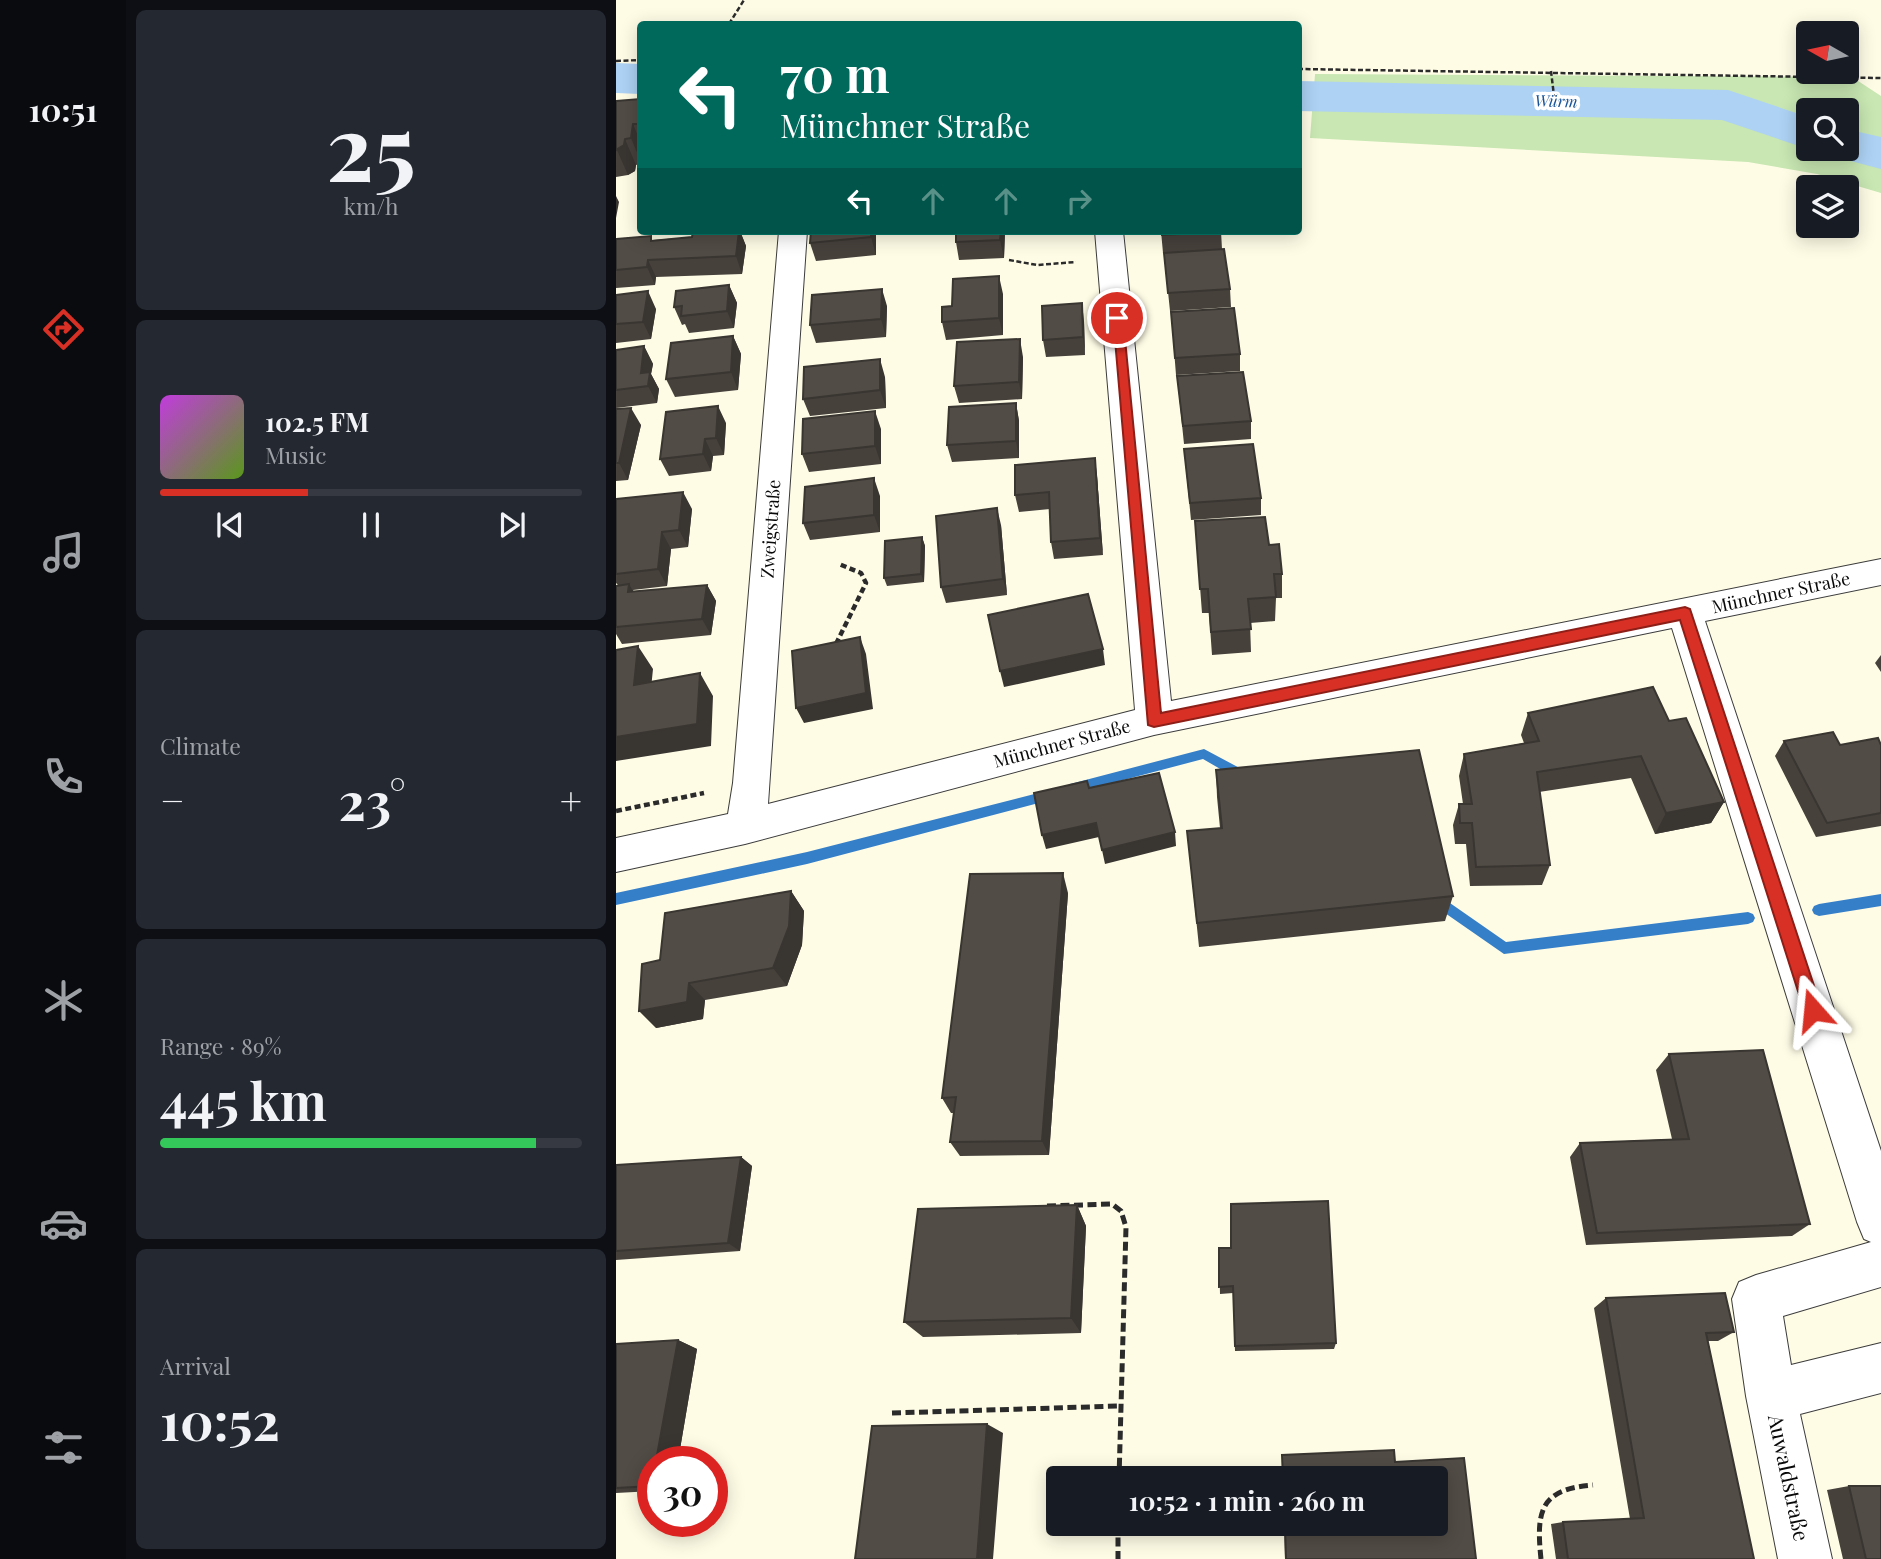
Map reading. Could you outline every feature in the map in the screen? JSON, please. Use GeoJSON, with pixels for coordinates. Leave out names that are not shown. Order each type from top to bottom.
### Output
{"type":"FeatureCollection","features":[{"type":"Feature","properties":{"kind":"street","name":"Zweigstraße"},"geometry":{"type":"LineString","coordinates":[[745,827],[752,783],[793,235]]}},
{"type":"Feature","properties":{"kind":"street"},"geometry":{"type":"LineString","coordinates":[[1109,235],[1154,720]]}},
{"type":"Feature","properties":{"kind":"street","name":"Münchner Straße"},"geometry":{"type":"LineString","coordinates":[[616,855],[745,827],[1154,720],[1881,572]]}},
{"type":"Feature","properties":{"kind":"street"},"geometry":{"type":"LineString","coordinates":[[1685,613],[1881,1222]]}},
{"type":"Feature","properties":{"kind":"street","name":"Auwaldstraße"},"geometry":{"type":"LineString","coordinates":[[1805,1559],[1771,1396],[1756,1299],[1881,1264]]}},
{"type":"Feature","properties":{"kind":"street","name":"Auwaldstraße"},"geometry":{"type":"LineString","coordinates":[[1771,1396],[1881,1368]]}},
{"type":"Feature","properties":{"kind":"path"},"geometry":{"type":"LineString","coordinates":[[731,21],[744,0]]}},
{"type":"Feature","properties":{"kind":"path"},"geometry":{"type":"LineString","coordinates":[[616,61],[637,60]]}},
{"type":"Feature","properties":{"kind":"path"},"geometry":{"type":"LineString","coordinates":[[1302,69],[1881,78]]}},
{"type":"Feature","properties":{"kind":"path"},"geometry":{"type":"LineString","coordinates":[[1551,71],[1554,96]]}},
{"type":"Feature","properties":{"kind":"path"},"geometry":{"type":"LineString","coordinates":[[1009,260],[1037,265],[1076,262]]}},
{"type":"Feature","properties":{"kind":"path"},"geometry":{"type":"LineString","coordinates":[[831,650],[867,589],[867,580],[861,572],[839,564]]}},
{"type":"Feature","properties":{"kind":"path"},"geometry":{"type":"LineString","coordinates":[[1046,1206],[1100,1202],[1112,1204],[1121,1211],[1126,1227],[1119,1466]]}},
{"type":"Feature","properties":{"kind":"path"},"geometry":{"type":"LineString","coordinates":[[892,1413],[1120,1406]]}},
{"type":"Feature","properties":{"kind":"path"},"geometry":{"type":"LineString","coordinates":[[1541,1559],[1537,1531],[1540,1514],[1549,1495],[1568,1485],[1593,1485]]}},
{"type":"Feature","properties":{"kind":"path"},"geometry":{"type":"LineString","coordinates":[[1118,1536],[1118,1559]]}},
{"type":"Feature","properties":{"kind":"green space"},"geometry":{"type":"Polygon","coordinates":[[[1315,74],[1796,77],[1796,84],[1859,84],[1859,82],[1881,96],[1881,193],[1859,186],[1859,175],[1820,175],[1748,162],[1310,138],[1315,74]]]}},
{"type":"Feature","properties":{"kind":"building"},"geometry":{"type":"Polygon","coordinates":[[[637,99],[637,124],[633,124],[631,138],[625,139],[624,145],[616,150],[616,101],[637,99]]]}},
{"type":"Feature","properties":{"kind":"building"},"geometry":{"type":"Polygon","coordinates":[[[739,235],[736,256],[648,260],[647,267],[616,270],[616,239],[651,236],[651,241],[739,235]]]}},
{"type":"Feature","properties":{"kind":"building"},"geometry":{"type":"Polygon","coordinates":[[[811,235],[871,235],[871,237],[810,243],[811,235]]]}},
{"type":"Feature","properties":{"kind":"building"},"geometry":{"type":"Polygon","coordinates":[[[956,235],[1001,235],[1000,240],[956,242],[956,235]]]}},
{"type":"Feature","properties":{"kind":"building"},"geometry":{"type":"Polygon","coordinates":[[[1224,249],[1230,289],[1168,293],[1164,253],[1224,249]]]}},
{"type":"Feature","properties":{"kind":"building"},"geometry":{"type":"Polygon","coordinates":[[[999,276],[999,318],[942,322],[942,307],[952,306],[953,279],[999,276]]]}},
{"type":"Feature","properties":{"kind":"building"},"geometry":{"type":"Polygon","coordinates":[[[729,285],[727,311],[681,316],[682,306],[674,307],[676,291],[729,285]]]}},
{"type":"Feature","properties":{"kind":"building"},"geometry":{"type":"Polygon","coordinates":[[[882,289],[881,319],[810,325],[812,295],[882,289]]]}},
{"type":"Feature","properties":{"kind":"building"},"geometry":{"type":"Polygon","coordinates":[[[648,291],[643,322],[616,324],[616,295],[648,291]]]}},
{"type":"Feature","properties":{"kind":"building"},"geometry":{"type":"Polygon","coordinates":[[[1082,303],[1083,337],[1043,340],[1042,306],[1082,303]]]}},
{"type":"Feature","properties":{"kind":"building"},"geometry":{"type":"Polygon","coordinates":[[[1234,308],[1240,354],[1175,358],[1171,312],[1234,308]]]}},
{"type":"Feature","properties":{"kind":"building"},"geometry":{"type":"Polygon","coordinates":[[[733,336],[731,372],[666,379],[671,343],[733,336]]]}},
{"type":"Feature","properties":{"kind":"building"},"geometry":{"type":"Polygon","coordinates":[[[1020,339],[1019,382],[954,386],[957,342],[1020,339]]]}},
{"type":"Feature","properties":{"kind":"building"},"geometry":{"type":"Polygon","coordinates":[[[644,346],[641,373],[650,372],[648,386],[616,390],[616,350],[644,346]]]}},
{"type":"Feature","properties":{"kind":"building"},"geometry":{"type":"Polygon","coordinates":[[[880,359],[880,390],[803,399],[804,367],[880,359]]]}},
{"type":"Feature","properties":{"kind":"building"},"geometry":{"type":"Polygon","coordinates":[[[1243,372],[1251,421],[1183,426],[1177,376],[1243,372]]]}},
{"type":"Feature","properties":{"kind":"building"},"geometry":{"type":"Polygon","coordinates":[[[1016,403],[1016,441],[947,445],[949,407],[1016,403]]]}},
{"type":"Feature","properties":{"kind":"building"},"geometry":{"type":"Polygon","coordinates":[[[718,406],[716,438],[705,439],[703,454],[660,459],[666,412],[718,406]]]}},
{"type":"Feature","properties":{"kind":"building"},"geometry":{"type":"Polygon","coordinates":[[[631,408],[619,463],[616,463],[616,409],[631,408]]]}},
{"type":"Feature","properties":{"kind":"building"},"geometry":{"type":"Polygon","coordinates":[[[875,411],[875,446],[802,454],[803,419],[875,411]]]}},
{"type":"Feature","properties":{"kind":"building"},"geometry":{"type":"Polygon","coordinates":[[[1253,444],[1261,498],[1190,503],[1184,449],[1253,444]]]}},
{"type":"Feature","properties":{"kind":"building"},"geometry":{"type":"Polygon","coordinates":[[[1095,458],[1100,538],[1051,542],[1049,492],[1015,495],[1015,465],[1095,458]]]}},
{"type":"Feature","properties":{"kind":"building"},"geometry":{"type":"Polygon","coordinates":[[[874,478],[874,515],[803,523],[805,487],[874,478]]]}},
{"type":"Feature","properties":{"kind":"building"},"geometry":{"type":"Polygon","coordinates":[[[683,492],[679,530],[662,532],[658,569],[616,574],[616,499],[683,492]]]}},
{"type":"Feature","properties":{"kind":"building"},"geometry":{"type":"Polygon","coordinates":[[[997,508],[1003,579],[941,587],[936,516],[997,508]]]}},
{"type":"Feature","properties":{"kind":"building"},"geometry":{"type":"Polygon","coordinates":[[[1265,517],[1269,545],[1279,544],[1282,574],[1274,574],[1276,597],[1248,599],[1251,629],[1211,632],[1208,589],[1200,589],[1195,521],[1265,517]]]}},
{"type":"Feature","properties":{"kind":"building"},"geometry":{"type":"Polygon","coordinates":[[[922,537],[921,574],[884,578],[885,541],[922,537]]]}},
{"type":"Feature","properties":{"kind":"building"},"geometry":{"type":"Polygon","coordinates":[[[629,584],[628,592],[707,585],[702,619],[616,627],[616,586],[629,584]]]}},
{"type":"Feature","properties":{"kind":"building"},"geometry":{"type":"Polygon","coordinates":[[[1088,594],[1103,649],[1000,671],[988,615],[1088,594]]]}},
{"type":"Feature","properties":{"kind":"building"},"geometry":{"type":"Polygon","coordinates":[[[860,637],[866,693],[796,708],[792,651],[860,637]]]}},
{"type":"Feature","properties":{"kind":"building"},"geometry":{"type":"Polygon","coordinates":[[[638,646],[634,685],[700,673],[697,724],[616,737],[616,650],[638,646]]]}},
{"type":"Feature","properties":{"kind":"building"},"geometry":{"type":"Polygon","coordinates":[[[1653,687],[1669,721],[1686,718],[1724,802],[1666,813],[1641,756],[1537,772],[1550,865],[1476,867],[1472,823],[1460,823],[1459,804],[1472,804],[1464,754],[1539,741],[1528,713],[1653,687]]]}},
{"type":"Feature","properties":{"kind":"building"},"geometry":{"type":"Polygon","coordinates":[[[1833,732],[1840,745],[1878,738],[1881,745],[1881,813],[1827,823],[1784,741],[1833,732]]]}},
{"type":"Feature","properties":{"kind":"building"},"geometry":{"type":"Polygon","coordinates":[[[1419,750],[1453,896],[1197,923],[1187,831],[1222,828],[1216,770],[1419,750]]]}},
{"type":"Feature","properties":{"kind":"building"},"geometry":{"type":"Polygon","coordinates":[[[1159,773],[1175,832],[1102,850],[1096,823],[1042,835],[1034,793],[1087,781],[1089,788],[1159,773]]]}},
{"type":"Feature","properties":{"kind":"building"},"geometry":{"type":"Polygon","coordinates":[[[1063,873],[1042,1141],[950,1142],[956,1097],[942,1098],[970,874],[1063,873]]]}},
{"type":"Feature","properties":{"kind":"building"},"geometry":{"type":"Polygon","coordinates":[[[791,891],[789,926],[773,968],[689,983],[687,1002],[639,1011],[642,964],[660,960],[665,913],[791,891]]]}},
{"type":"Feature","properties":{"kind":"building"},"geometry":{"type":"Polygon","coordinates":[[[1763,1050],[1810,1224],[1597,1233],[1580,1143],[1689,1139],[1669,1054],[1763,1050]]]}},
{"type":"Feature","properties":{"kind":"building"},"geometry":{"type":"Polygon","coordinates":[[[741,1157],[728,1243],[616,1251],[616,1165],[741,1157]]]}},
{"type":"Feature","properties":{"kind":"building"},"geometry":{"type":"Polygon","coordinates":[[[1328,1201],[1336,1343],[1235,1346],[1233,1286],[1219,1287],[1219,1248],[1231,1248],[1231,1204],[1328,1201]]]}},
{"type":"Feature","properties":{"kind":"building"},"geometry":{"type":"Polygon","coordinates":[[[1077,1205],[1071,1318],[904,1322],[918,1209],[1077,1205]]]}},
{"type":"Feature","properties":{"kind":"building"},"geometry":{"type":"Polygon","coordinates":[[[1725,1293],[1734,1332],[1706,1333],[1754,1559],[1568,1559],[1563,1522],[1644,1518],[1606,1298],[1725,1293]]]}},
{"type":"Feature","properties":{"kind":"building"},"geometry":{"type":"Polygon","coordinates":[[[678,1340],[659,1446],[637,1446],[637,1487],[616,1488],[616,1344],[678,1340]]]}},
{"type":"Feature","properties":{"kind":"building"},"geometry":{"type":"Polygon","coordinates":[[[987,1424],[977,1559],[855,1559],[872,1426],[987,1424]]]}},
{"type":"Feature","properties":{"kind":"building"},"geometry":{"type":"Polygon","coordinates":[[[1394,1450],[1395,1462],[1464,1458],[1476,1559],[1286,1559],[1285,1536],[1448,1536],[1448,1466],[1282,1466],[1282,1455],[1394,1450]]]}},
{"type":"Feature","properties":{"kind":"building"},"geometry":{"type":"Polygon","coordinates":[[[1849,1486],[1881,1486],[1881,1559],[1866,1559],[1849,1486]]]}},
{"type":"Feature","properties":{"kind":"waterway","name":"Würm"},"geometry":{"type":"LineString","coordinates":[[616,78],[637,79]]}},
{"type":"Feature","properties":{"kind":"waterway","name":"Würm"},"geometry":{"type":"LineString","coordinates":[[1302,96],[1728,105],[1796,130]]}},
{"type":"Feature","properties":{"kind":"waterway","name":"Würm"},"geometry":{"type":"LineString","coordinates":[[1859,147],[1881,153]]}},
{"type":"Feature","properties":{"kind":"waterway"},"geometry":{"type":"LineString","coordinates":[[1074,788],[1204,754],[1245,777]]}},
{"type":"Feature","properties":{"kind":"waterway"},"geometry":{"type":"LineString","coordinates":[[616,899],[807,858],[1050,795]]}},
{"type":"Feature","properties":{"kind":"waterway"},"geometry":{"type":"LineString","coordinates":[[1437,900],[1504,948],[1748,918]]}},
{"type":"Feature","properties":{"kind":"waterway"},"geometry":{"type":"LineString","coordinates":[[1819,910],[1881,900]]}},
{"type":"Feature","properties":{"kind":"route"},"geometry":{"type":"LineString","coordinates":[[1117,318],[1154,720],[1685,613],[1813,1010]]}}]}
